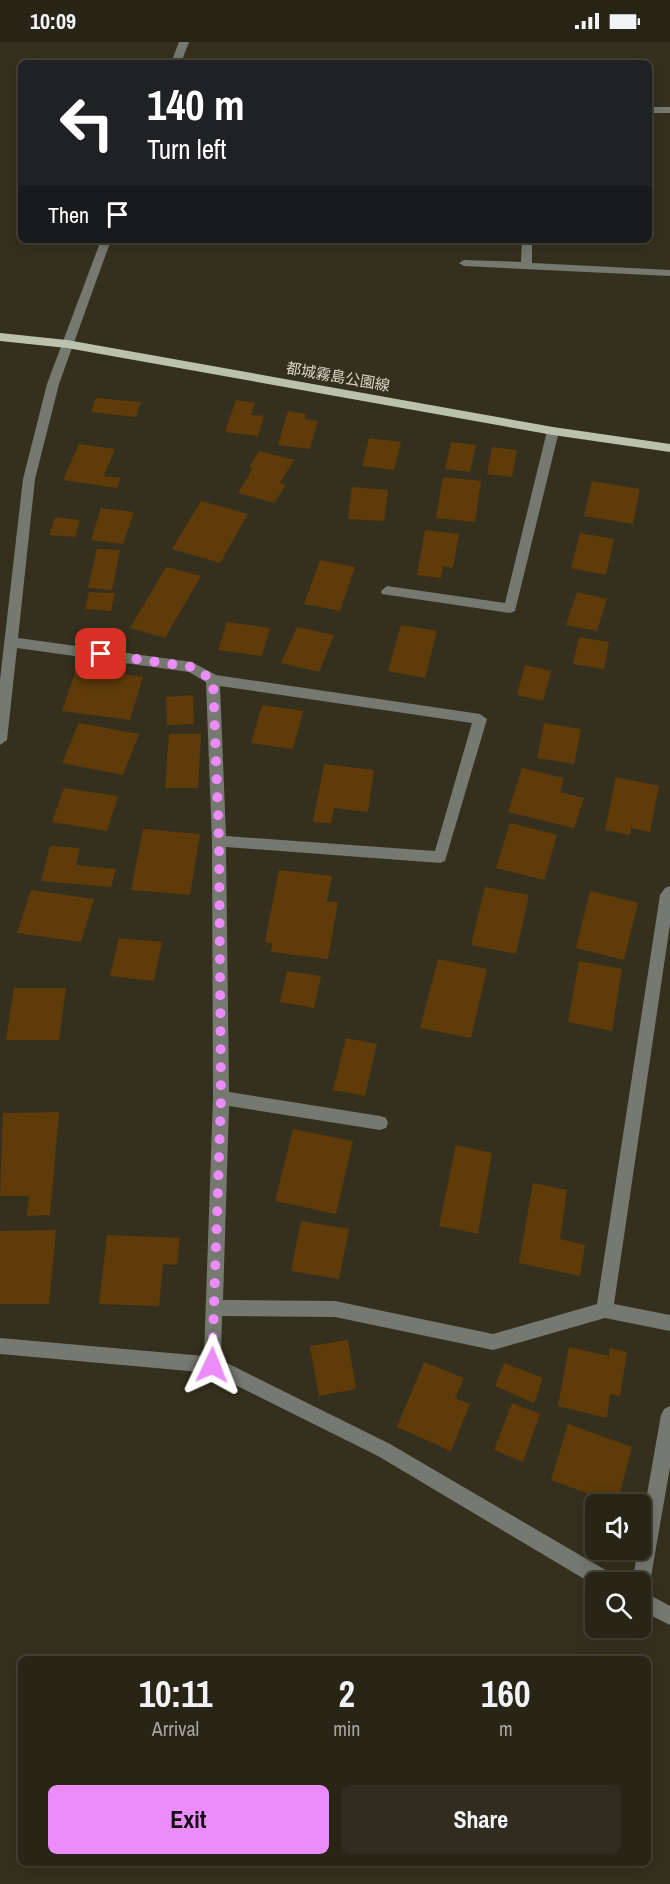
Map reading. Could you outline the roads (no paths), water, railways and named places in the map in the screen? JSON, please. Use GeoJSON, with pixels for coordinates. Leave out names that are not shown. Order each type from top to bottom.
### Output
{"type":"FeatureCollection","features":[{"type":"Feature","properties":{"kind":"main road","name":"都城霧島公園線"},"geometry":{"type":"LineString","coordinates":[[0,337],[67,344],[553,431],[670,448]]}},
{"type":"Feature","properties":{"kind":"street"},"geometry":{"type":"LineString","coordinates":[[177,60],[184,42]]}},
{"type":"Feature","properties":{"kind":"street"},"geometry":{"type":"LineString","coordinates":[[652,110],[670,110]]}},
{"type":"Feature","properties":{"kind":"street"},"geometry":{"type":"LineString","coordinates":[[0,740],[29,479],[53,384],[105,243]]}},
{"type":"Feature","properties":{"kind":"street"},"geometry":{"type":"LineString","coordinates":[[526,266],[527,243]]}},
{"type":"Feature","properties":{"kind":"street"},"geometry":{"type":"LineString","coordinates":[[464,263],[670,273]]}},
{"type":"Feature","properties":{"kind":"street"},"geometry":{"type":"LineString","coordinates":[[387,591],[510,608],[553,431]]}},
{"type":"Feature","properties":{"kind":"street"},"geometry":{"type":"LineString","coordinates":[[10,642],[192,667],[213,680],[480,719],[440,857],[219,841]]}},
{"type":"Feature","properties":{"kind":"street"},"geometry":{"type":"LineString","coordinates":[[212,1365],[221,1098],[219,841],[213,680]]}},
{"type":"Feature","properties":{"kind":"street"},"geometry":{"type":"LineString","coordinates":[[604,1310],[667,895],[670,892]]}},
{"type":"Feature","properties":{"kind":"street"},"geometry":{"type":"LineString","coordinates":[[221,1098],[380,1123]]}},
{"type":"Feature","properties":{"kind":"street"},"geometry":{"type":"LineString","coordinates":[[214,1308],[335,1309],[493,1342],[604,1310],[670,1323]]}},
{"type":"Feature","properties":{"kind":"street"},"geometry":{"type":"LineString","coordinates":[[0,1346],[212,1365],[384,1450],[590,1572]]}},
{"type":"Feature","properties":{"kind":"street"},"geometry":{"type":"LineString","coordinates":[[643,1572],[670,1415]]}},
{"type":"Feature","properties":{"kind":"street"},"geometry":{"type":"LineString","coordinates":[[651,1606],[670,1616]]}}]}
